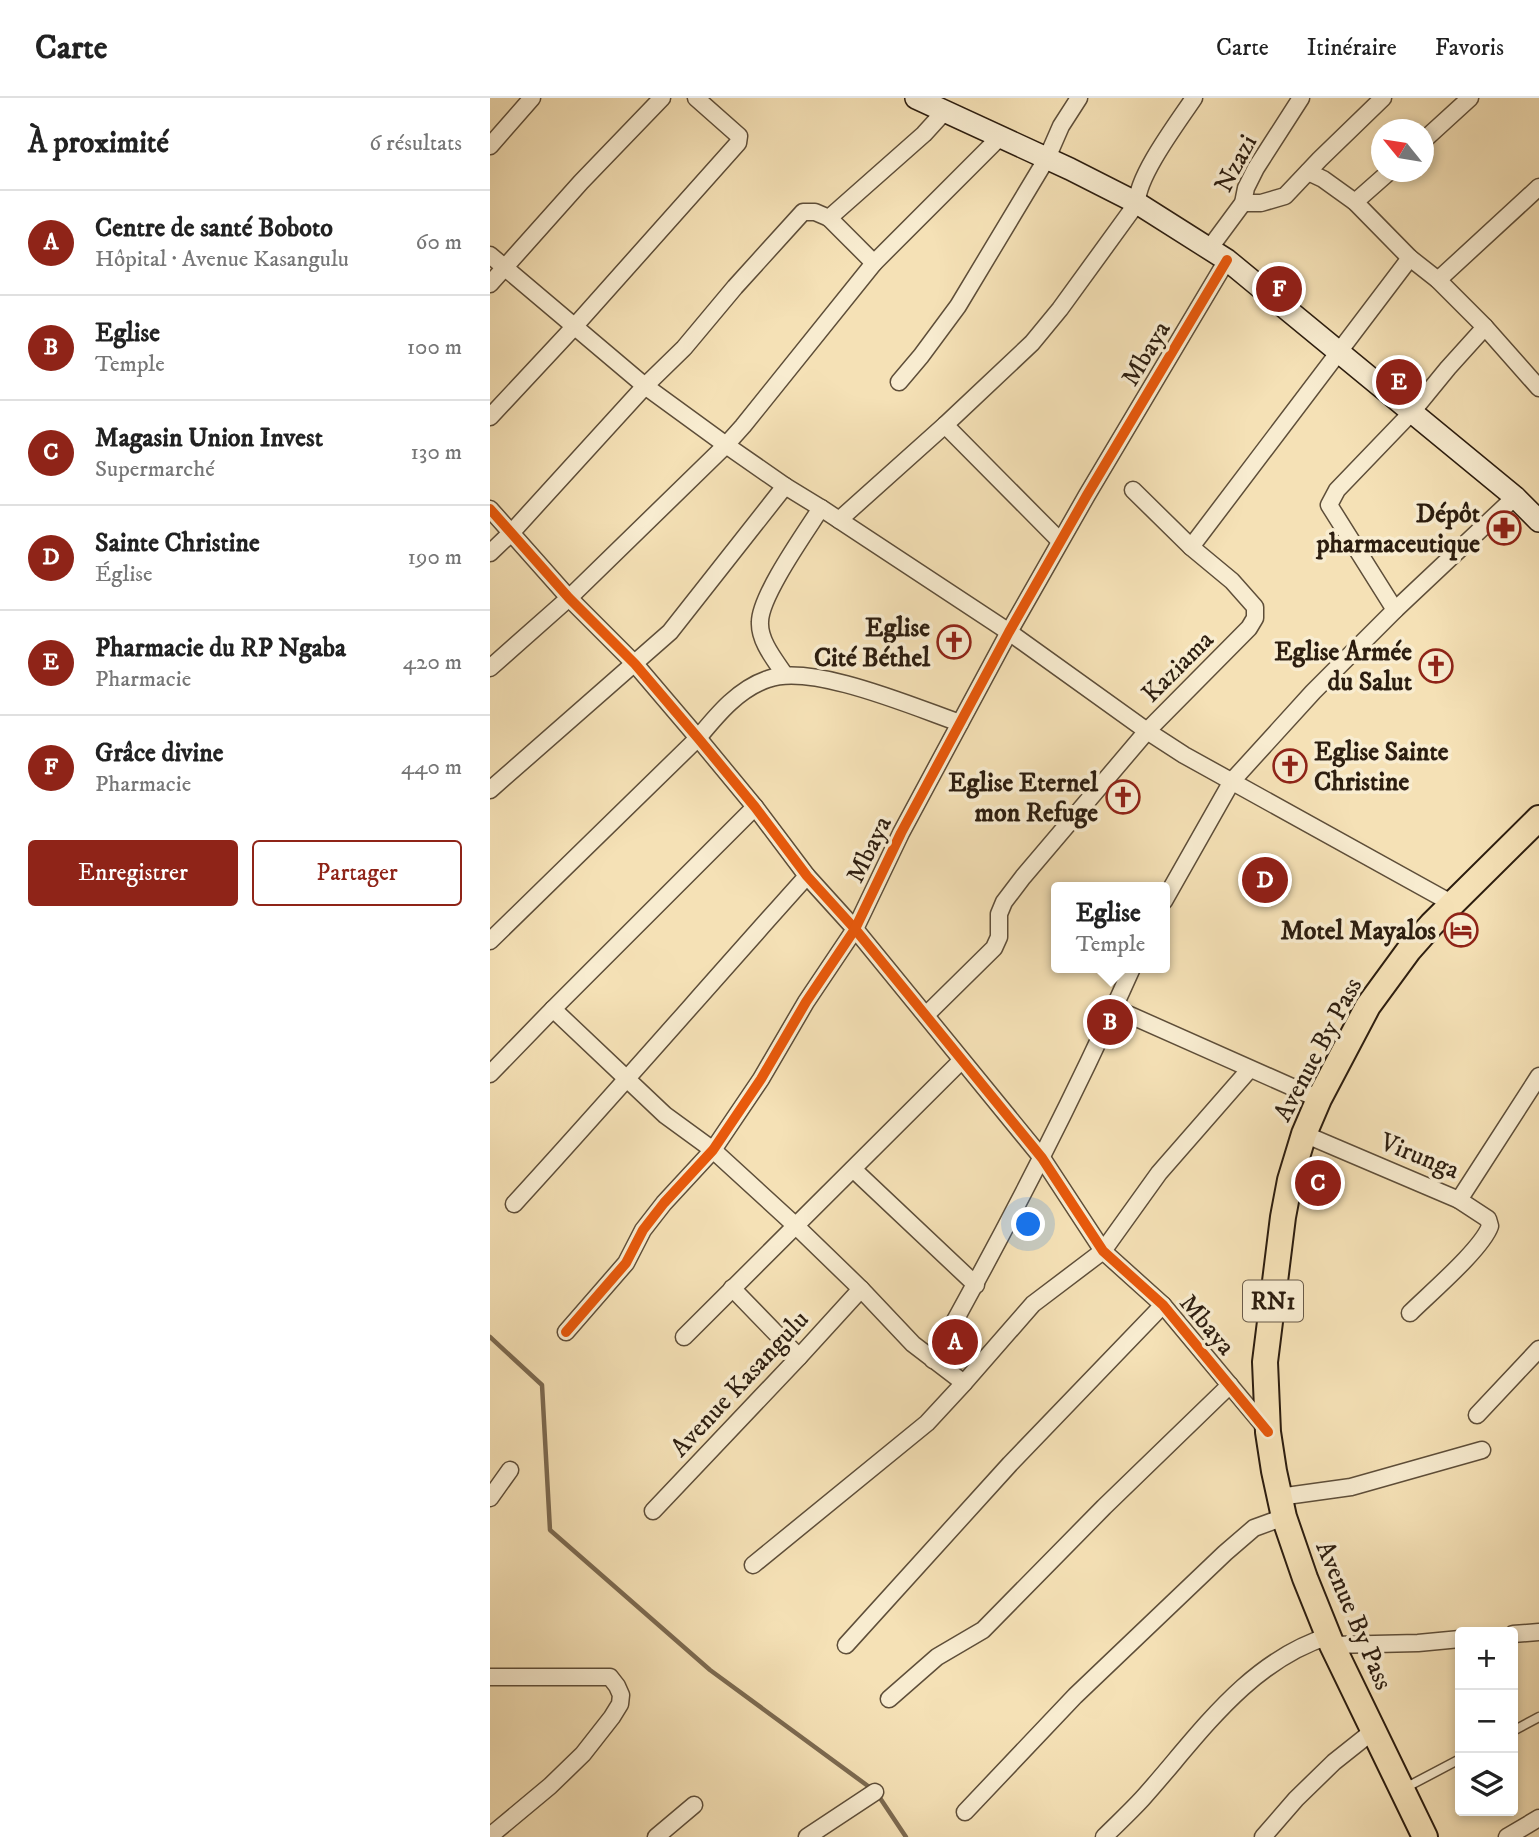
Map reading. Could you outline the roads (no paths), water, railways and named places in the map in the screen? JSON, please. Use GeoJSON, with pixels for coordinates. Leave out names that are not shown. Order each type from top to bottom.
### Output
{"type":"FeatureCollection","features":[{"type":"Feature","properties":{"kind":"highway","name":"Avenue By Pass"},"geometry":{"type":"LineString","coordinates":[[1419,1834],[1403,1789],[1330,1641],[1305,1578],[1273,1471],[1268,1432],[1265,1362],[1290,1180],[1304,1134],[1319,1099],[1368,1006],[1409,950],[1539,818]]}},
{"type":"Feature","properties":{"kind":"main road"},"geometry":{"type":"LineString","coordinates":[[916,98],[1137,203],[1218,254],[1340,351],[1515,497],[1539,521]]}},
{"type":"Feature","properties":{"kind":"street"},"geometry":{"type":"LineString","coordinates":[[490,146],[532,98]]}},
{"type":"Feature","properties":{"kind":"street"},"geometry":{"type":"LineString","coordinates":[[490,284],[580,182],[662,98]]}},
{"type":"Feature","properties":{"kind":"street"},"geometry":{"type":"LineString","coordinates":[[490,417],[738,143],[739,136],[696,98]]}},
{"type":"Feature","properties":{"kind":"street"},"geometry":{"type":"LineString","coordinates":[[899,382],[958,306],[1047,158],[1061,126],[1079,98]]}},
{"type":"Feature","properties":{"kind":"street"},"geometry":{"type":"LineString","coordinates":[[839,520],[1032,343],[1137,203],[1141,183],[1154,159],[1194,98]]}},
{"type":"Feature","properties":{"kind":"street","name":"Nzazi"},"geometry":{"type":"LineString","coordinates":[[1218,254],[1244,203],[1246,188],[1256,168],[1301,98]]}},
{"type":"Feature","properties":{"kind":"street"},"geometry":{"type":"LineString","coordinates":[[1244,203],[1285,196],[1383,98]]}},
{"type":"Feature","properties":{"kind":"street"},"geometry":{"type":"LineString","coordinates":[[1434,130],[1470,98]]}},
{"type":"Feature","properties":{"kind":"street"},"geometry":{"type":"LineString","coordinates":[[829,218],[924,134],[944,112]]}},
{"type":"Feature","properties":{"kind":"street"},"geometry":{"type":"LineString","coordinates":[[490,668],[569,598],[726,445],[874,262],[1000,137]]}},
{"type":"Feature","properties":{"kind":"street"},"geometry":{"type":"LineString","coordinates":[[1308,172],[1356,202],[1410,258],[1438,280],[1535,377]]}},
{"type":"Feature","properties":{"kind":"street"},"geometry":{"type":"LineString","coordinates":[[1356,202],[1378,182]]}},
{"type":"Feature","properties":{"kind":"street"},"geometry":{"type":"LineString","coordinates":[[1438,280],[1539,187]]}},
{"type":"Feature","properties":{"kind":"street"},"geometry":{"type":"LineString","coordinates":[[490,553],[645,386],[684,348],[803,212],[815,212],[829,218],[874,262]]}},
{"type":"Feature","properties":{"kind":"street","name":"Mbaya"},"geometry":{"type":"LineString","coordinates":[[1218,254],[960,723],[901,833],[855,929],[1042,1158],[1103,1251],[1163,1305],[1268,1432]]}},
{"type":"Feature","properties":{"kind":"street"},"geometry":{"type":"LineString","coordinates":[[490,255],[645,386],[726,445],[1009,632],[1147,731],[1184,755],[1453,904]]}},
{"type":"Feature","properties":{"kind":"street"},"geometry":{"type":"LineString","coordinates":[[1133,490],[1191,547],[1410,258]]}},
{"type":"Feature","properties":{"kind":"street"},"geometry":{"type":"LineString","coordinates":[[1395,610],[1329,505],[1337,490],[1412,412],[1485,327]]}},
{"type":"Feature","properties":{"kind":"street"},"geometry":{"type":"LineString","coordinates":[[945,425],[1060,541]]}},
{"type":"Feature","properties":{"kind":"street"},"geometry":{"type":"LineString","coordinates":[[490,790],[670,632],[785,486]]}},
{"type":"Feature","properties":{"kind":"street"},"geometry":{"type":"LineString","coordinates":[[1170,890],[1232,781],[1313,692],[1515,497]]}},
{"type":"Feature","properties":{"kind":"street"},"geometry":{"type":"LineString","coordinates":[[785,675],[771,656],[759,624],[769,593],[821,508]]}},
{"type":"Feature","properties":{"kind":"street"},"geometry":{"type":"LineString","coordinates":[[490,509],[569,598],[635,664],[755,807],[807,876],[855,929],[713,1150],[664,1203],[643,1230],[626,1263],[566,1332]]}},
{"type":"Feature","properties":{"kind":"street","name":"Kaziama"},"geometry":{"type":"LineString","coordinates":[[926,1015],[994,948],[999,937],[999,914],[1004,902],[1032,866],[1147,731],[1249,628],[1255,618],[1255,607],[1247,598],[1191,547]]}},
{"type":"Feature","properties":{"kind":"street"},"geometry":{"type":"LineString","coordinates":[[490,941],[698,738],[725,707],[745,691],[766,680],[785,675],[853,686],[960,723]]}},
{"type":"Feature","properties":{"kind":"street"},"geometry":{"type":"LineString","coordinates":[[490,1074],[755,807]]}},
{"type":"Feature","properties":{"kind":"street"},"geometry":{"type":"LineString","coordinates":[[514,1203],[807,876]]}},
{"type":"Feature","properties":{"kind":"street"},"geometry":{"type":"LineString","coordinates":[[933,1360],[976,1285],[1042,1158],[1130,973]]}},
{"type":"Feature","properties":{"kind":"street"},"geometry":{"type":"LineString","coordinates":[[1114,1008],[1319,1099]]}},
{"type":"Feature","properties":{"kind":"street"},"geometry":{"type":"LineString","coordinates":[[553,1009],[665,1115],[713,1150],[796,1226],[861,1289],[900,1332],[964,1383]]}},
{"type":"Feature","properties":{"kind":"street"},"geometry":{"type":"LineString","coordinates":[[684,1337],[961,1061]]}},
{"type":"Feature","properties":{"kind":"street"},"geometry":{"type":"LineString","coordinates":[[753,1565],[927,1423],[1033,1304],[1103,1251],[1159,1173],[1250,1070]]}},
{"type":"Feature","properties":{"kind":"street","name":"Virunga"},"geometry":{"type":"LineString","coordinates":[[1304,1134],[1459,1200],[1539,1076]]}},
{"type":"Feature","properties":{"kind":"street"},"geometry":{"type":"LineString","coordinates":[[853,1169],[976,1285]]}},
{"type":"Feature","properties":{"kind":"street"},"geometry":{"type":"LineString","coordinates":[[1410,1313],[1488,1234],[1488,1220],[1459,1200]]}},
{"type":"Feature","properties":{"kind":"street"},"geometry":{"type":"LineString","coordinates":[[732,1288],[799,1357]]}},
{"type":"Feature","properties":{"kind":"street","name":"Avenue Kasangulu"},"geometry":{"type":"LineString","coordinates":[[653,1511],[861,1289]]}},
{"type":"Feature","properties":{"kind":"street"},"geometry":{"type":"LineString","coordinates":[[846,1645],[1010,1464],[1163,1305]]}},
{"type":"Feature","properties":{"kind":"street"},"geometry":{"type":"LineString","coordinates":[[1477,1415],[1539,1349]]}},
{"type":"Feature","properties":{"kind":"street"},"geometry":{"type":"LineString","coordinates":[[889,1699],[937,1657],[983,1630],[1104,1507],[1230,1385]]}},
{"type":"Feature","properties":{"kind":"street"},"geometry":{"type":"LineString","coordinates":[[965,1812],[1075,1696],[1225,1553],[1282,1507],[1482,1450]]}},
{"type":"Feature","properties":{"kind":"street"},"geometry":{"type":"LineString","coordinates":[[490,1498],[510,1470]]}},
{"type":"Feature","properties":{"kind":"street"},"geometry":{"type":"LineString","coordinates":[[1518,1634],[1539,1632]]}},
{"type":"Feature","properties":{"kind":"street"},"geometry":{"type":"LineString","coordinates":[[1104,1837],[1142,1800],[1182,1751],[1239,1690],[1277,1661],[1310,1642],[1418,1643],[1455,1639]]}},
{"type":"Feature","properties":{"kind":"street"},"geometry":{"type":"LineString","coordinates":[[490,1676],[610,1678],[621,1695],[620,1704],[612,1717],[583,1754],[550,1786],[490,1836]]}},
{"type":"Feature","properties":{"kind":"street"},"geometry":{"type":"LineString","coordinates":[[1263,1837],[1296,1799],[1334,1762],[1373,1731]]}},
{"type":"Feature","properties":{"kind":"street"},"geometry":{"type":"LineString","coordinates":[[807,1837],[875,1792]]}},
{"type":"Feature","properties":{"kind":"street"},"geometry":{"type":"LineString","coordinates":[[656,1837],[694,1805]]}},
{"type":"Feature","properties":{"kind":"street"},"geometry":{"type":"LineString","coordinates":[[1507,1837],[1539,1818]]}},
{"type":"Feature","properties":{"kind":"lane"},"geometry":{"type":"LineString","coordinates":[[1518,1728],[1539,1717]]}},
{"type":"Feature","properties":{"kind":"lane"},"geometry":{"type":"LineString","coordinates":[[1403,1789],[1455,1762]]}},
{"type":"Feature","properties":{"kind":"waterway"},"geometry":{"type":"LineString","coordinates":[[490,1337],[542,1385],[550,1530],[710,1670],[872,1789]]}},
{"type":"Feature","properties":{"kind":"waterway"},"geometry":{"type":"LineString","coordinates":[[878,1795],[906,1837]]}},
{"type":"Feature","properties":{"kind":"place","name":"Grâce divine"},"geometry":{"type":"Point","coordinates":[1279,289]}},
{"type":"Feature","properties":{"kind":"place","name":"Pharmacie du RP Ngaba"},"geometry":{"type":"Point","coordinates":[1399,382]}},
{"type":"Feature","properties":{"kind":"place","name":"Dépôt pharmaceutique"},"geometry":{"type":"Point","coordinates":[1504,528]}},
{"type":"Feature","properties":{"kind":"place","name":"Eglise Cité Béthel"},"geometry":{"type":"Point","coordinates":[954,642]}},
{"type":"Feature","properties":{"kind":"place","name":"Eglise Armée du Salut"},"geometry":{"type":"Point","coordinates":[1436,666]}},
{"type":"Feature","properties":{"kind":"place","name":"Eglise Sainte Christine"},"geometry":{"type":"Point","coordinates":[1290,766]}},
{"type":"Feature","properties":{"kind":"place","name":"Eglise Eternel mon Refuge"},"geometry":{"type":"Point","coordinates":[1123,797]}},
{"type":"Feature","properties":{"kind":"place","name":"Sainte Christine"},"geometry":{"type":"Point","coordinates":[1265,880]}},
{"type":"Feature","properties":{"kind":"place","name":"Motel Mayalos"},"geometry":{"type":"Point","coordinates":[1461,930]}},
{"type":"Feature","properties":{"kind":"place","name":"Eglise"},"geometry":{"type":"Point","coordinates":[1110,1022]}},
{"type":"Feature","properties":{"kind":"place","name":"Magasin Union Invest"},"geometry":{"type":"Point","coordinates":[1318,1183]}},
{"type":"Feature","properties":{"kind":"place","name":"Centre de santé Boboto"},"geometry":{"type":"Point","coordinates":[955,1342]}}]}
